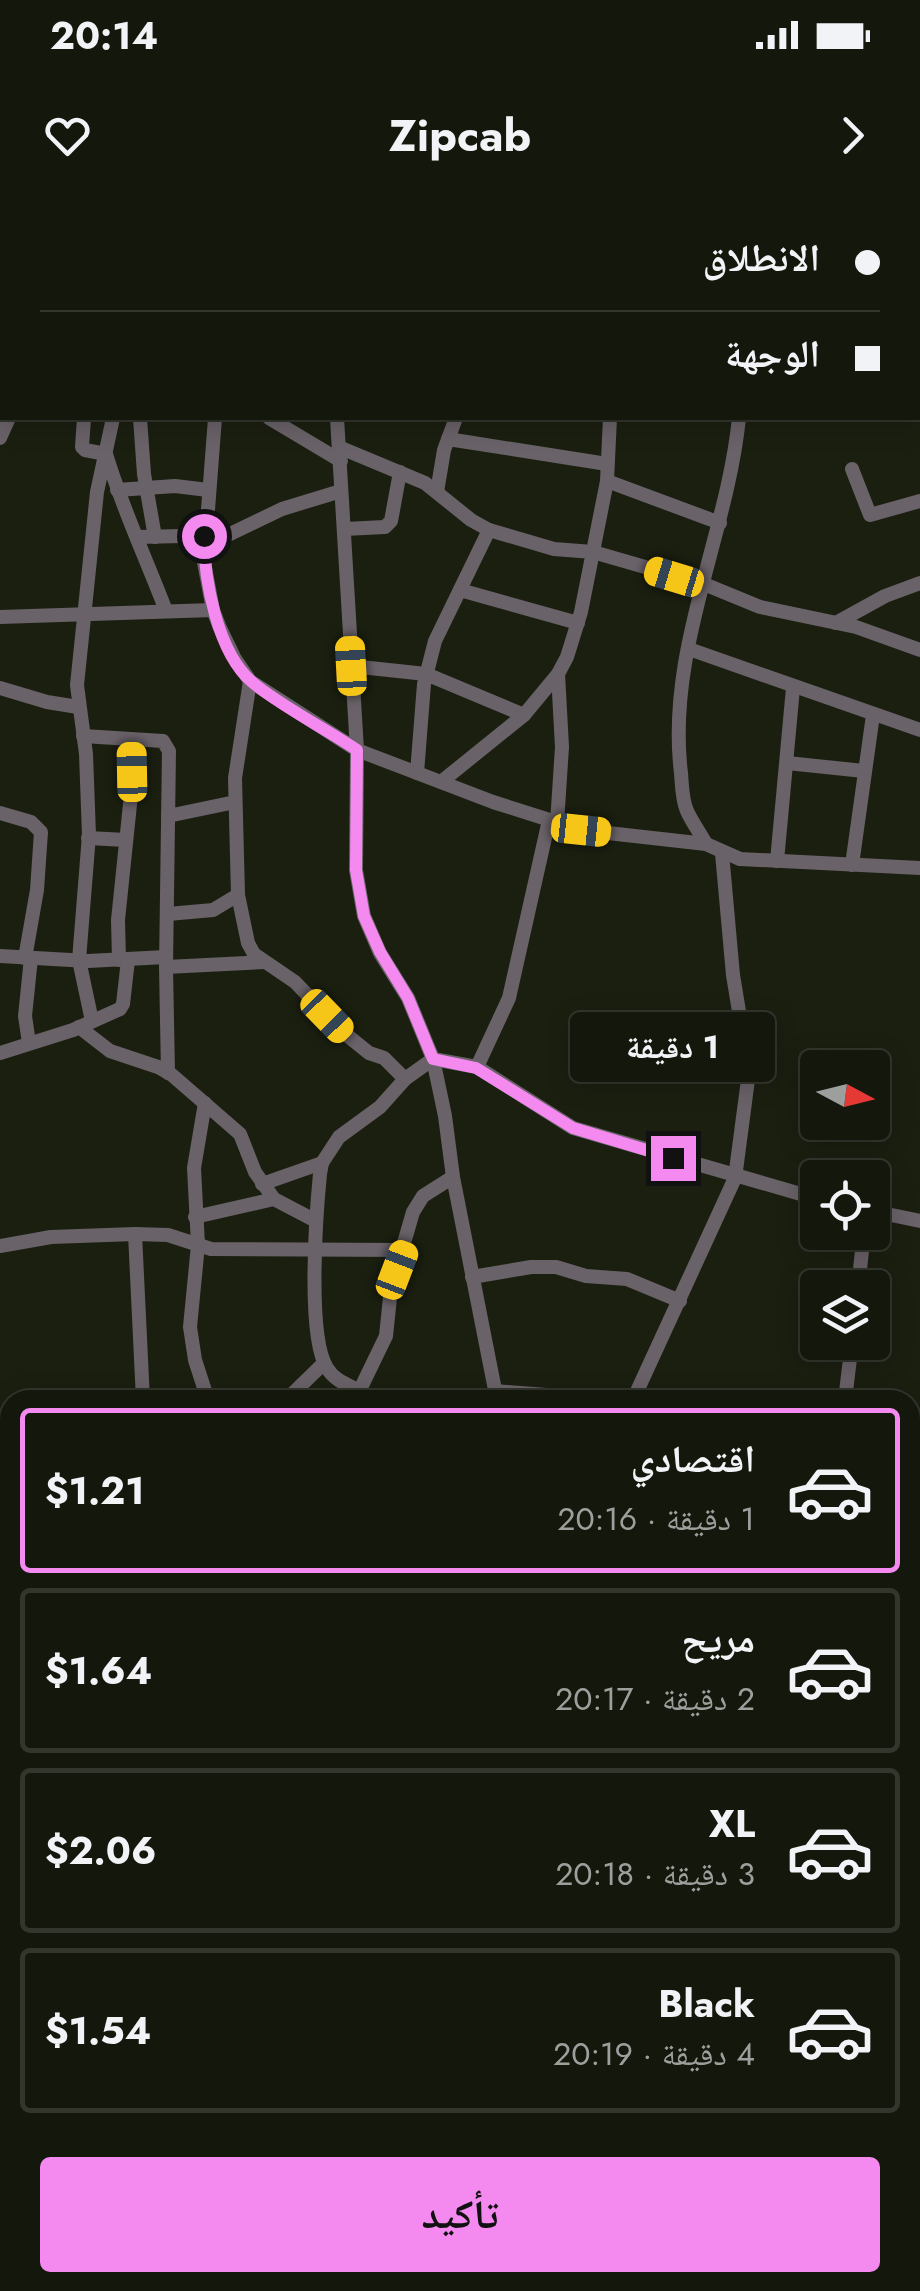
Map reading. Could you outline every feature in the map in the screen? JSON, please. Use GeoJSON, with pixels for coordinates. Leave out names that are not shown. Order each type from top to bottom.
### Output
{"type":"FeatureCollection","features":[{"type":"Feature","properties":{"kind":"street"},"geometry":{"type":"LineString","coordinates":[[84,420],[82,446],[106,454]]}},
{"type":"Feature","properties":{"kind":"street"},"geometry":{"type":"LineString","coordinates":[[114,420],[97,492],[77,685],[88,782],[79,960],[85,1024],[110,1052],[168,1072],[205,1103],[240,1134],[262,1184],[274,1199],[316,1221]]}},
{"type":"Feature","properties":{"kind":"street"},"geometry":{"type":"LineString","coordinates":[[140,420],[154,537]]}},
{"type":"Feature","properties":{"kind":"street"},"geometry":{"type":"LineString","coordinates":[[215,420],[204,562],[213,610],[234,659],[250,681],[357,750],[581,830],[706,844],[740,859],[920,868]]}},
{"type":"Feature","properties":{"kind":"street"},"geometry":{"type":"LineString","coordinates":[[273,420],[341,454],[400,472],[437,492],[489,530],[554,549],[593,552],[704,584],[760,607],[902,641],[920,650]]}},
{"type":"Feature","properties":{"kind":"street"},"geometry":{"type":"LineString","coordinates":[[337,420],[357,750],[356,870],[364,916],[408,998],[433,1059],[495,1390]]}},
{"type":"Feature","properties":{"kind":"street"},"geometry":{"type":"LineString","coordinates":[[437,492],[455,420]]}},
{"type":"Feature","properties":{"kind":"street"},"geometry":{"type":"LineString","coordinates":[[441,782],[524,716],[558,674],[578,623],[593,552],[607,481],[610,420]]}},
{"type":"Feature","properties":{"kind":"street"},"geometry":{"type":"LineString","coordinates":[[706,844],[685,808],[677,744],[678,696],[735,457],[738,420]]}},
{"type":"Feature","properties":{"kind":"street"},"geometry":{"type":"LineString","coordinates":[[448,439],[606,464]]}},
{"type":"Feature","properties":{"kind":"street"},"geometry":{"type":"LineString","coordinates":[[106,454],[126,518],[166,611]]}},
{"type":"Feature","properties":{"kind":"street"},"geometry":{"type":"LineString","coordinates":[[852,469],[870,515],[920,501]]}},
{"type":"Feature","properties":{"kind":"street"},"geometry":{"type":"LineString","coordinates":[[344,529],[385,527],[391,521],[400,472]]}},
{"type":"Feature","properties":{"kind":"street"},"geometry":{"type":"LineString","coordinates":[[607,481],[720,524]]}},
{"type":"Feature","properties":{"kind":"street"},"geometry":{"type":"LineString","coordinates":[[117,490],[147,486],[208,490]]}},
{"type":"Feature","properties":{"kind":"street"},"geometry":{"type":"LineString","coordinates":[[137,538],[228,535],[282,509],[341,491]]}},
{"type":"Feature","properties":{"kind":"street"},"geometry":{"type":"LineString","coordinates":[[417,772],[426,674],[435,641],[489,530]]}},
{"type":"Feature","properties":{"kind":"street"},"geometry":{"type":"LineString","coordinates":[[836,624],[885,596],[920,583]]}},
{"type":"Feature","properties":{"kind":"street"},"geometry":{"type":"LineString","coordinates":[[460,590],[578,623]]}},
{"type":"Feature","properties":{"kind":"street"},"geometry":{"type":"LineString","coordinates":[[0,616],[213,610]]}},
{"type":"Feature","properties":{"kind":"street"},"geometry":{"type":"LineString","coordinates":[[689,649],[920,730]]}},
{"type":"Feature","properties":{"kind":"street"},"geometry":{"type":"LineString","coordinates":[[351,666],[426,674],[524,716]]}},
{"type":"Feature","properties":{"kind":"street"},"geometry":{"type":"LineString","coordinates":[[476,1068],[507,1004],[553,822],[562,748],[558,674]]}},
{"type":"Feature","properties":{"kind":"street"},"geometry":{"type":"LineString","coordinates":[[250,681],[235,802],[238,895],[248,943],[254,954],[295,982],[343,1032],[369,1053],[384,1058],[405,1078]]}},
{"type":"Feature","properties":{"kind":"street"},"geometry":{"type":"LineString","coordinates":[[0,688],[78,707]]}},
{"type":"Feature","properties":{"kind":"street"},"geometry":{"type":"LineString","coordinates":[[777,861],[793,688]]}},
{"type":"Feature","properties":{"kind":"street"},"geometry":{"type":"LineString","coordinates":[[852,865],[873,715]]}},
{"type":"Feature","properties":{"kind":"street"},"geometry":{"type":"LineString","coordinates":[[83,736],[163,741],[167,745],[168,1072]]}},
{"type":"Feature","properties":{"kind":"street"},"geometry":{"type":"LineString","coordinates":[[0,1053],[122,1007],[123,960],[118,920],[132,785],[131,738]]}},
{"type":"Feature","properties":{"kind":"street"},"geometry":{"type":"LineString","coordinates":[[788,762],[864,771]]}},
{"type":"Feature","properties":{"kind":"street"},"geometry":{"type":"LineString","coordinates":[[168,816],[235,802]]}},
{"type":"Feature","properties":{"kind":"street"},"geometry":{"type":"LineString","coordinates":[[0,813],[31,822],[41,832],[28,958],[25,1016],[29,1044]]}},
{"type":"Feature","properties":{"kind":"street"},"geometry":{"type":"LineString","coordinates":[[88,838],[126,840]]}},
{"type":"Feature","properties":{"kind":"street"},"geometry":{"type":"LineString","coordinates":[[638,1390],[735,1178],[748,1072],[733,975],[722,853]]}},
{"type":"Feature","properties":{"kind":"street"},"geometry":{"type":"LineString","coordinates":[[168,914],[213,910],[238,895]]}},
{"type":"Feature","properties":{"kind":"street"},"geometry":{"type":"LineString","coordinates":[[0,956],[264,962]]}},
{"type":"Feature","properties":{"kind":"street"},"geometry":{"type":"LineString","coordinates":[[350,1390],[332,1376],[324,1362],[314,1250],[322,1164],[339,1136],[380,1108],[405,1078],[433,1059],[476,1068],[573,1128],[800,1194]]}},
{"type":"Feature","properties":{"kind":"street"},"geometry":{"type":"LineString","coordinates":[[205,1103],[194,1168],[198,1245],[190,1338],[205,1390]]}},
{"type":"Feature","properties":{"kind":"street"},"geometry":{"type":"LineString","coordinates":[[262,1184],[322,1164]]}},
{"type":"Feature","properties":{"kind":"street"},"geometry":{"type":"LineString","coordinates":[[359,1390],[386,1336],[390,1288],[413,1212],[423,1196],[453,1177]]}},
{"type":"Feature","properties":{"kind":"street"},"geometry":{"type":"LineString","coordinates":[[195,1216],[274,1199]]}},
{"type":"Feature","properties":{"kind":"street"},"geometry":{"type":"LineString","coordinates":[[890,1215],[920,1221]]}},
{"type":"Feature","properties":{"kind":"street"},"geometry":{"type":"LineString","coordinates":[[0,1246],[51,1237],[135,1234],[168,1235],[229,1250],[404,1250]]}},
{"type":"Feature","properties":{"kind":"street"},"geometry":{"type":"LineString","coordinates":[[135,1234],[143,1390]]}},
{"type":"Feature","properties":{"kind":"street"},"geometry":{"type":"LineString","coordinates":[[472,1277],[556,1266],[586,1276],[627,1279],[680,1301]]}},
{"type":"Feature","properties":{"kind":"street"},"geometry":{"type":"LineString","coordinates":[[846,1390],[850,1360]]}},
{"type":"Feature","properties":{"kind":"street"},"geometry":{"type":"LineString","coordinates":[[296,1390],[324,1362]]}},
{"type":"Feature","properties":{"kind":"route"},"geometry":{"type":"LineString","coordinates":[[204,536],[204,562],[213,610],[234,659],[250,681],[357,750],[356,870],[364,916],[408,998],[433,1059],[476,1068],[573,1128],[673,1158]]}}]}
